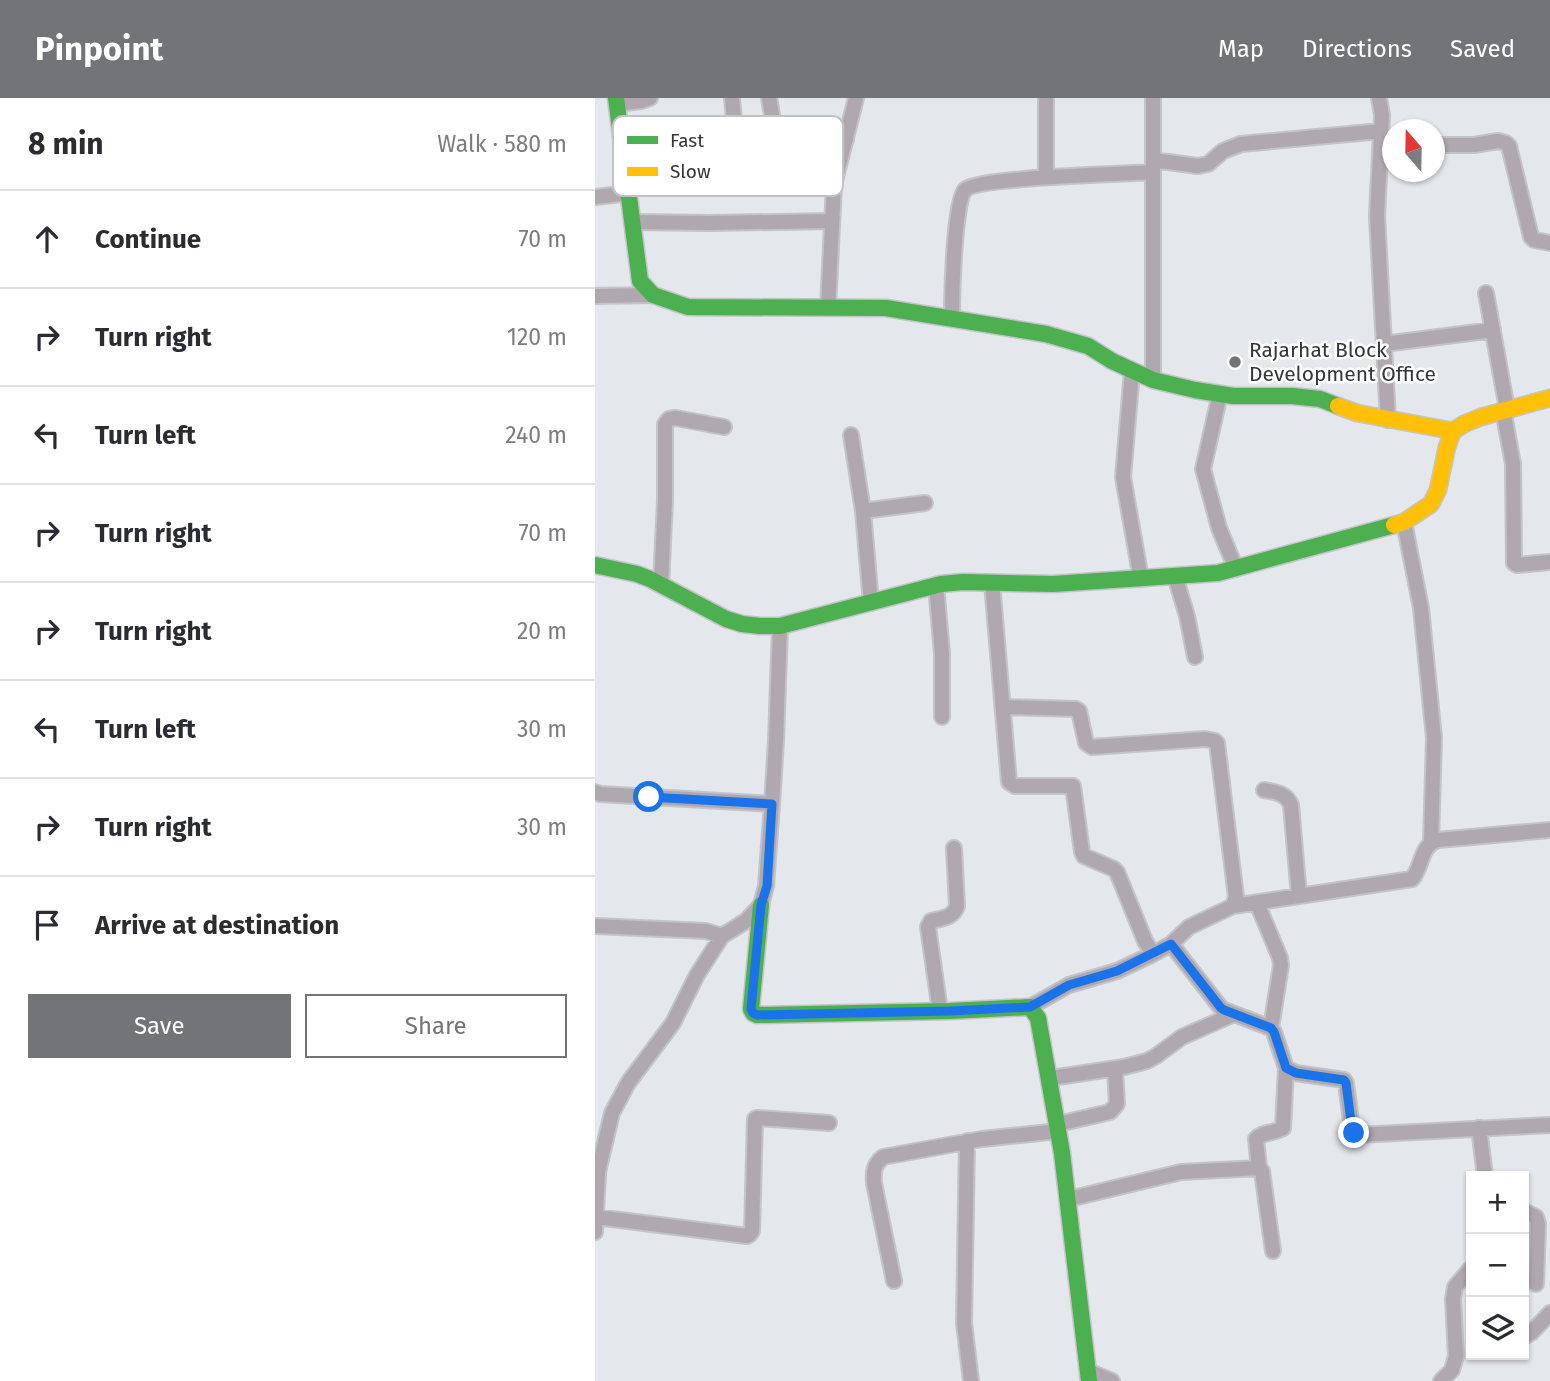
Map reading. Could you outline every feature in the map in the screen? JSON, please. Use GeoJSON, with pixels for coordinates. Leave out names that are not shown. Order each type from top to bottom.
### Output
{"type":"FeatureCollection","features":[{"type":"Feature","properties":{"kind":"street"},"geometry":{"type":"LineString","coordinates":[[617,101],[641,101],[650,98]]}},
{"type":"Feature","properties":{"kind":"street"},"geometry":{"type":"LineString","coordinates":[[732,98],[734,116]]}},
{"type":"Feature","properties":{"kind":"street"},"geometry":{"type":"LineString","coordinates":[[769,98],[772,116]]}},
{"type":"Feature","properties":{"kind":"street"},"geometry":{"type":"LineString","coordinates":[[843,151],[856,98]]}},
{"type":"Feature","properties":{"kind":"street"},"geometry":{"type":"LineString","coordinates":[[1046,98],[1046,177]]}},
{"type":"Feature","properties":{"kind":"street"},"geometry":{"type":"LineString","coordinates":[[1153,98],[1153,380]]}},
{"type":"Feature","properties":{"kind":"street"},"geometry":{"type":"LineString","coordinates":[[1379,98],[1382,119]]}},
{"type":"Feature","properties":{"kind":"street"},"geometry":{"type":"LineString","coordinates":[[952,318],[960,204],[964,191],[980,184],[1153,166],[1199,166],[1208,164],[1223,151],[1241,144],[1382,140]]}},
{"type":"Feature","properties":{"kind":"street"},"geometry":{"type":"LineString","coordinates":[[1445,145],[1473,145],[1498,141],[1506,143],[1509,146],[1531,237],[1550,243]]}},
{"type":"Feature","properties":{"kind":"street"},"geometry":{"type":"LineString","coordinates":[[1382,168],[1377,216],[1388,420]]}},
{"type":"Feature","properties":{"kind":"street"},"geometry":{"type":"LineString","coordinates":[[595,197],[613,195]]}},
{"type":"Feature","properties":{"kind":"street"},"geometry":{"type":"LineString","coordinates":[[629,196],[640,281],[653,295]]}},
{"type":"Feature","properties":{"kind":"street"},"geometry":{"type":"LineString","coordinates":[[828,308],[833,196]]}},
{"type":"Feature","properties":{"kind":"street"},"geometry":{"type":"LineString","coordinates":[[632,222],[832,220]]}},
{"type":"Feature","properties":{"kind":"street"},"geometry":{"type":"LineString","coordinates":[[1486,293],[1513,464],[1514,563],[1550,562]]}},
{"type":"Feature","properties":{"kind":"street"},"geometry":{"type":"LineString","coordinates":[[595,296],[653,295],[688,307],[885,308],[952,318],[1046,334],[1088,346],[1153,380],[1195,390],[1252,397],[1292,396],[1320,399],[1357,414],[1453,431]]}},
{"type":"Feature","properties":{"kind":"street"},"geometry":{"type":"LineString","coordinates":[[1384,344],[1493,330]]}},
{"type":"Feature","properties":{"kind":"street"},"geometry":{"type":"LineString","coordinates":[[1132,371],[1123,477],[1141,579]]}},
{"type":"Feature","properties":{"kind":"street"},"geometry":{"type":"LineString","coordinates":[[1220,394],[1203,469],[1219,528],[1236,569]]}},
{"type":"Feature","properties":{"kind":"street"},"geometry":{"type":"LineString","coordinates":[[595,565],[636,574],[726,619],[742,624],[780,626],[936,585],[963,582],[1053,584],[1207,574],[1236,569],[1342,542],[1404,522],[1431,504],[1438,490],[1453,431],[1481,417],[1550,398]]}},
{"type":"Feature","properties":{"kind":"street"},"geometry":{"type":"LineString","coordinates":[[661,585],[666,424],[669,419],[676,418],[724,427]]}},
{"type":"Feature","properties":{"kind":"street"},"geometry":{"type":"LineString","coordinates":[[851,435],[863,511],[871,603]]}},
{"type":"Feature","properties":{"kind":"street"},"geometry":{"type":"LineString","coordinates":[[863,511],[925,503]]}},
{"type":"Feature","properties":{"kind":"street"},"geometry":{"type":"LineString","coordinates":[[1404,522],[1421,608],[1434,738],[1431,842]]}},
{"type":"Feature","properties":{"kind":"street"},"geometry":{"type":"LineString","coordinates":[[1175,576],[1195,657]]}},
{"type":"Feature","properties":{"kind":"street"},"geometry":{"type":"LineString","coordinates":[[992,583],[1009,782],[1014,786],[1073,786],[1082,852],[1084,856],[1118,873],[1145,941],[1153,954]]}},
{"type":"Feature","properties":{"kind":"street"},"geometry":{"type":"LineString","coordinates":[[936,585],[942,654],[942,717]]}},
{"type":"Feature","properties":{"kind":"street"},"geometry":{"type":"LineString","coordinates":[[780,626],[767,886],[761,905],[751,1009],[757,1015],[1030,1007],[1069,985],[1117,971],[1153,954],[1171,944],[1189,927],[1233,906],[1412,879],[1426,847],[1438,840],[1550,830]]}},
{"type":"Feature","properties":{"kind":"street"},"geometry":{"type":"LineString","coordinates":[[1004,707],[1076,709],[1079,711],[1086,743],[1092,747],[1205,739],[1215,741],[1237,897],[1233,906]]}},
{"type":"Feature","properties":{"kind":"street"},"geometry":{"type":"LineString","coordinates":[[1264,790],[1280,793],[1291,805],[1299,896]]}},
{"type":"Feature","properties":{"kind":"street"},"geometry":{"type":"LineString","coordinates":[[595,792],[772,804]]}},
{"type":"Feature","properties":{"kind":"street"},"geometry":{"type":"LineString","coordinates":[[940,1011],[928,926],[931,921],[949,917],[957,906],[954,848]]}},
{"type":"Feature","properties":{"kind":"street"},"geometry":{"type":"LineString","coordinates":[[1257,903],[1281,965],[1271,1028]]}},
{"type":"Feature","properties":{"kind":"street"},"geometry":{"type":"LineString","coordinates":[[595,1232],[597,1172],[612,1113],[628,1083],[673,1023],[697,975],[722,936],[746,921],[761,905]]}},
{"type":"Feature","properties":{"kind":"street"},"geometry":{"type":"LineString","coordinates":[[595,926],[706,931],[722,936]]}},
{"type":"Feature","properties":{"kind":"street"},"geometry":{"type":"LineString","coordinates":[[1171,944],[1221,1008],[1271,1028],[1286,1068],[1283,1128],[1261,1134],[1256,1139],[1273,1251]]}},
{"type":"Feature","properties":{"kind":"street"},"geometry":{"type":"LineString","coordinates":[[1030,1007],[1038,1018],[1051,1078],[1069,1199],[1088,1376],[1112,1381]]}},
{"type":"Feature","properties":{"kind":"street"},"geometry":{"type":"LineString","coordinates":[[1051,1078],[1115,1069],[1147,1061],[1182,1037],[1234,1014]]}},
{"type":"Feature","properties":{"kind":"street"},"geometry":{"type":"LineString","coordinates":[[1286,1068],[1296,1073],[1344,1080],[1352,1129],[1358,1135],[1550,1125]]}},
{"type":"Feature","properties":{"kind":"street"},"geometry":{"type":"LineString","coordinates":[[894,1281],[874,1183],[873,1171],[877,1162],[884,1157],[967,1141],[1058,1128],[1110,1111],[1117,1104],[1115,1069]]}},
{"type":"Feature","properties":{"kind":"street"},"geometry":{"type":"LineString","coordinates":[[596,1217],[749,1235],[752,1231],[755,1119],[829,1123]]}},
{"type":"Feature","properties":{"kind":"street"},"geometry":{"type":"LineString","coordinates":[[1479,1128],[1484,1171]]}},
{"type":"Feature","properties":{"kind":"street"},"geometry":{"type":"LineString","coordinates":[[967,1141],[964,1323],[971,1381]]}},
{"type":"Feature","properties":{"kind":"street"},"geometry":{"type":"LineString","coordinates":[[1069,1199],[1181,1172],[1259,1168]]}},
{"type":"Feature","properties":{"kind":"street"},"geometry":{"type":"LineString","coordinates":[[1529,1213],[1536,1217],[1538,1224],[1536,1284]]}},
{"type":"Feature","properties":{"kind":"street"},"geometry":{"type":"LineString","coordinates":[[1441,1381],[1452,1370],[1456,1356],[1453,1299],[1455,1287],[1466,1274]]}},
{"type":"Feature","properties":{"kind":"street"},"geometry":{"type":"LineString","coordinates":[[1529,1334],[1550,1314]]}},
{"type":"Feature","properties":{"kind":"street"},"geometry":{"type":"LineString","coordinates":[[1456,1356],[1466,1353]]}},
{"type":"Feature","properties":{"kind":"traffic: fast"},"geometry":{"type":"LineString","coordinates":[[616,98],[618,116]]}},
{"type":"Feature","properties":{"kind":"traffic: fast"},"geometry":{"type":"LineString","coordinates":[[629,196],[640,281],[653,295],[688,307],[886,308],[1046,334],[1088,346],[1112,361],[1153,380],[1195,390],[1233,396],[1320,399],[1338,406]]}},
{"type":"Feature","properties":{"kind":"traffic: fast"},"geometry":{"type":"LineString","coordinates":[[595,565],[650,579],[726,619],[742,624],[780,626],[941,584],[1053,584],[1218,573],[1394,525]]}},
{"type":"Feature","properties":{"kind":"traffic: fast"},"geometry":{"type":"LineString","coordinates":[[761,905],[751,1009],[757,1015],[1030,1007],[1038,1018],[1062,1153],[1089,1381]]}},
{"type":"Feature","properties":{"kind":"traffic: slow"},"geometry":{"type":"LineString","coordinates":[[1394,525],[1404,522],[1431,504],[1438,490],[1453,431],[1481,417],[1550,398]]}},
{"type":"Feature","properties":{"kind":"traffic: slow"},"geometry":{"type":"LineString","coordinates":[[1338,406],[1357,413],[1453,431]]}},
{"type":"Feature","properties":{"kind":"place","name":"Rajarhat Block Development Office"},"geometry":{"type":"Point","coordinates":[1235,362]}},
{"type":"Feature","properties":{"kind":"route"},"geometry":{"type":"LineString","coordinates":[[649,797],[772,804],[767,886],[761,905],[751,1009],[757,1015],[1030,1007],[1069,985],[1117,971],[1171,944],[1221,1008],[1271,1028],[1286,1068],[1296,1073],[1344,1080],[1354,1133]]}}]}
